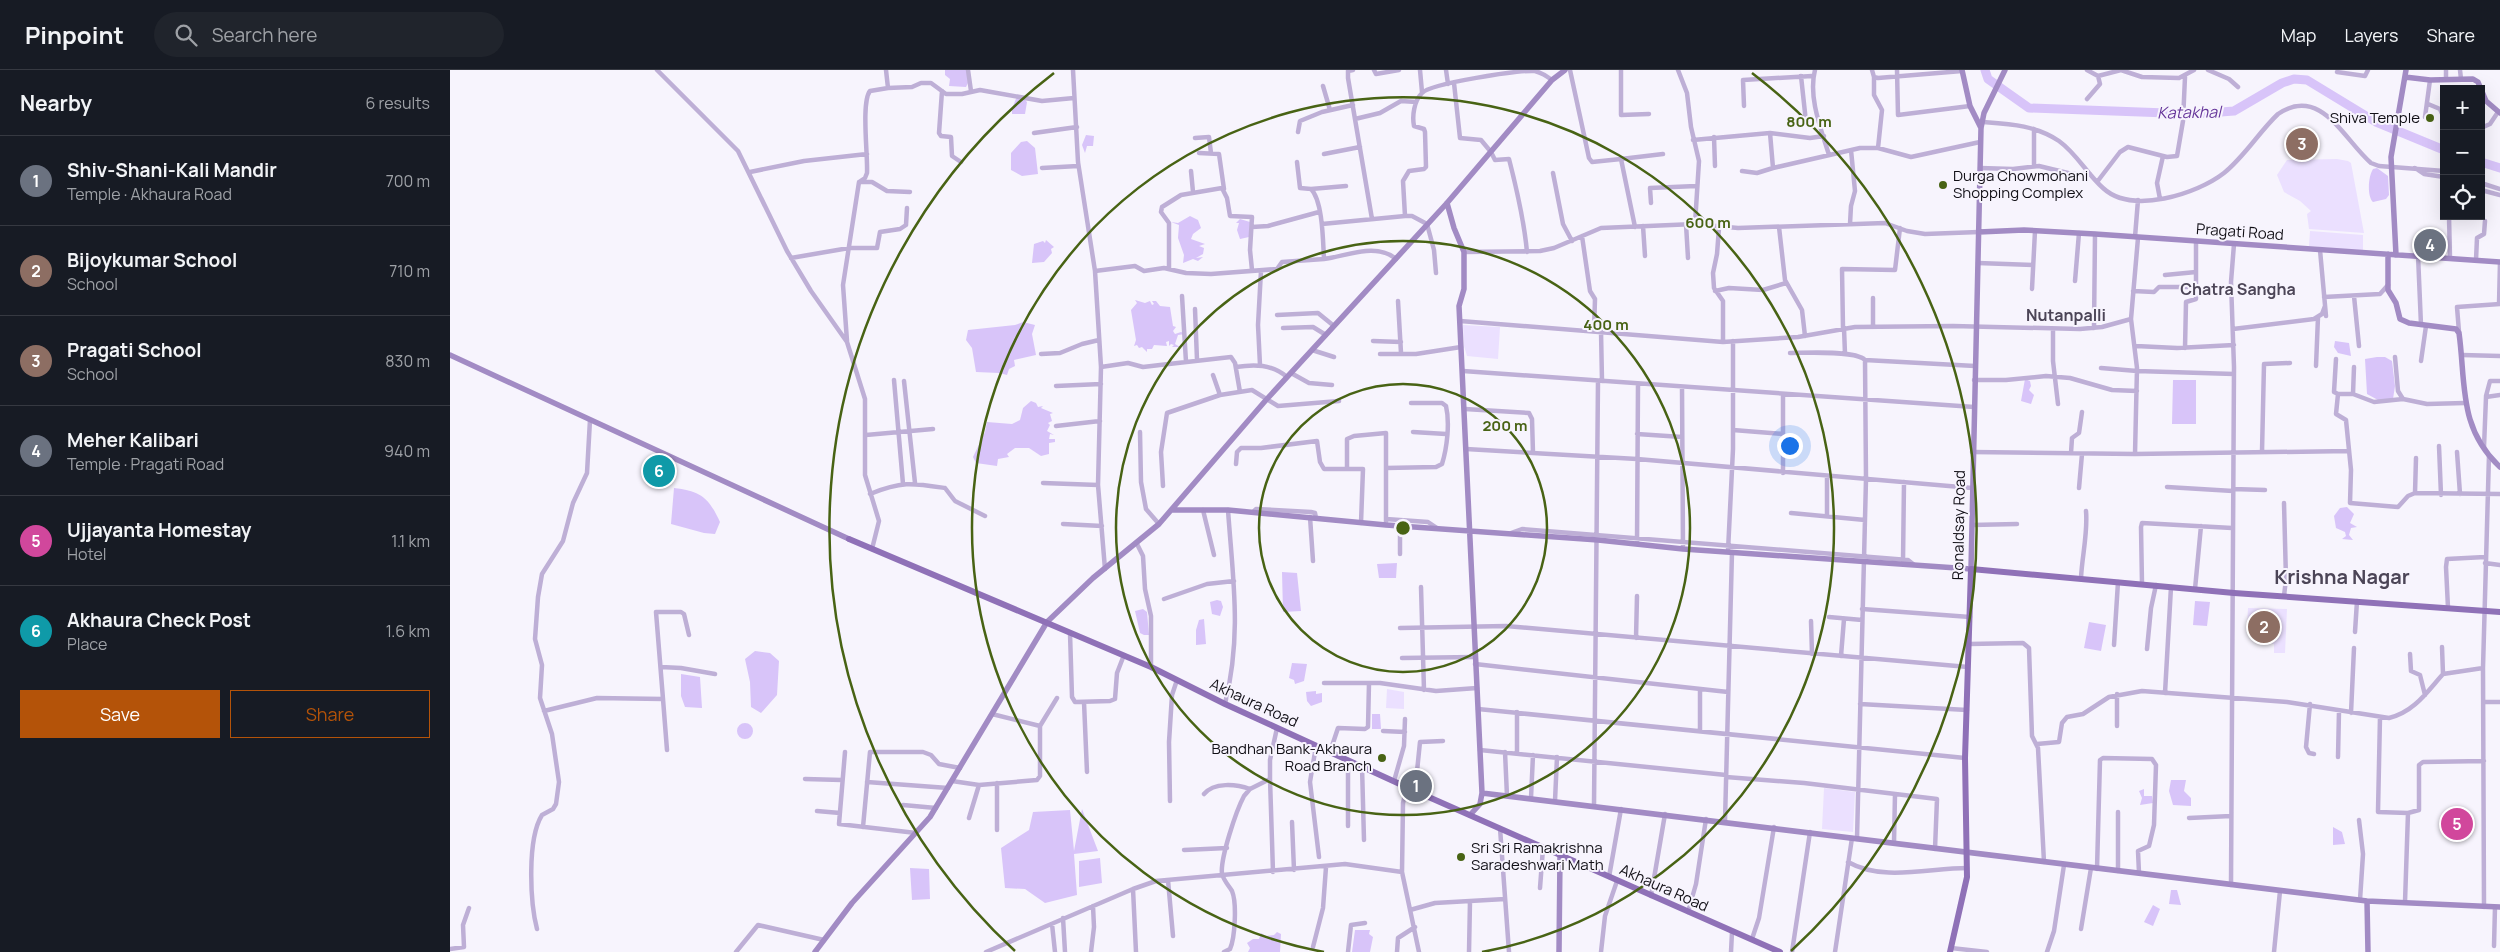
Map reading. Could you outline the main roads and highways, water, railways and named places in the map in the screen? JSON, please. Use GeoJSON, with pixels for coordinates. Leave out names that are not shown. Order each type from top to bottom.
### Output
{"type":"FeatureCollection","features":[{"type":"Feature","properties":{"kind":"main road","name":"Akhaura Road"},"geometry":{"type":"LineString","coordinates":[[849,539],[1151,667],[1225,704],[1415,791],[1560,856],[1610,874],[1617,881],[1689,909],[1732,932],[1753,936],[1780,952]]}},
{"type":"Feature","properties":{"kind":"main road","name":"Ronaldsay Road"},"geometry":{"type":"LineString","coordinates":[[1951,950],[1967,868],[1965,758],[1971,569],[2234,593],[2500,612]]}},
{"type":"Feature","properties":{"kind":"waterway","name":"Katakhal"},"geometry":{"type":"LineString","coordinates":[[1985,70],[1988,79],[2029,108],[2194,114],[2234,111],[2282,83],[2294,79],[2307,80],[2376,122],[2440,148]]}},
{"type":"Feature","properties":{"kind":"waterway","name":"Katakhal"},"geometry":{"type":"LineString","coordinates":[[2485,163],[2500,168]]}},
{"type":"Feature","properties":{"kind":"place","name":"Shiva Temple"},"geometry":{"type":"Point","coordinates":[2430,118]}},
{"type":"Feature","properties":{"kind":"place","name":"Pragati School"},"geometry":{"type":"Point","coordinates":[2302,144]}},
{"type":"Feature","properties":{"kind":"place","name":"Durga Chowmohani Shopping Complex"},"geometry":{"type":"Point","coordinates":[1943,185]}},
{"type":"Feature","properties":{"kind":"place","name":"Meher Kalibari"},"geometry":{"type":"Point","coordinates":[2430,245]}},
{"type":"Feature","properties":{"kind":"place","name":"Akhaura Check Post"},"geometry":{"type":"Point","coordinates":[659,471]}},
{"type":"Feature","properties":{"kind":"place","name":"Bijoykumar School"},"geometry":{"type":"Point","coordinates":[2264,627]}},
{"type":"Feature","properties":{"kind":"place","name":"Bandhan Bank-Akhaura Road Branch"},"geometry":{"type":"Point","coordinates":[1382,758]}},
{"type":"Feature","properties":{"kind":"place","name":"Shiv-Shani-Kali Mandir"},"geometry":{"type":"Point","coordinates":[1416,786]}},
{"type":"Feature","properties":{"kind":"place","name":"Ujjayanta Homestay"},"geometry":{"type":"Point","coordinates":[2457,824]}},
{"type":"Feature","properties":{"kind":"place","name":"Sri Sri Ramakrishna Saradeshwari Math"},"geometry":{"type":"Point","coordinates":[1461,857]}},
{"type":"Feature","properties":{"kind":"district","name":"Chatra Sangha"},"geometry":{"type":"Point","coordinates":[2238,289]}},
{"type":"Feature","properties":{"kind":"district","name":"Nutanpalli"},"geometry":{"type":"Point","coordinates":[2066,315]}},
{"type":"Feature","properties":{"kind":"district","name":"Krishna Nagar"},"geometry":{"type":"Point","coordinates":[2342,577]}}]}
